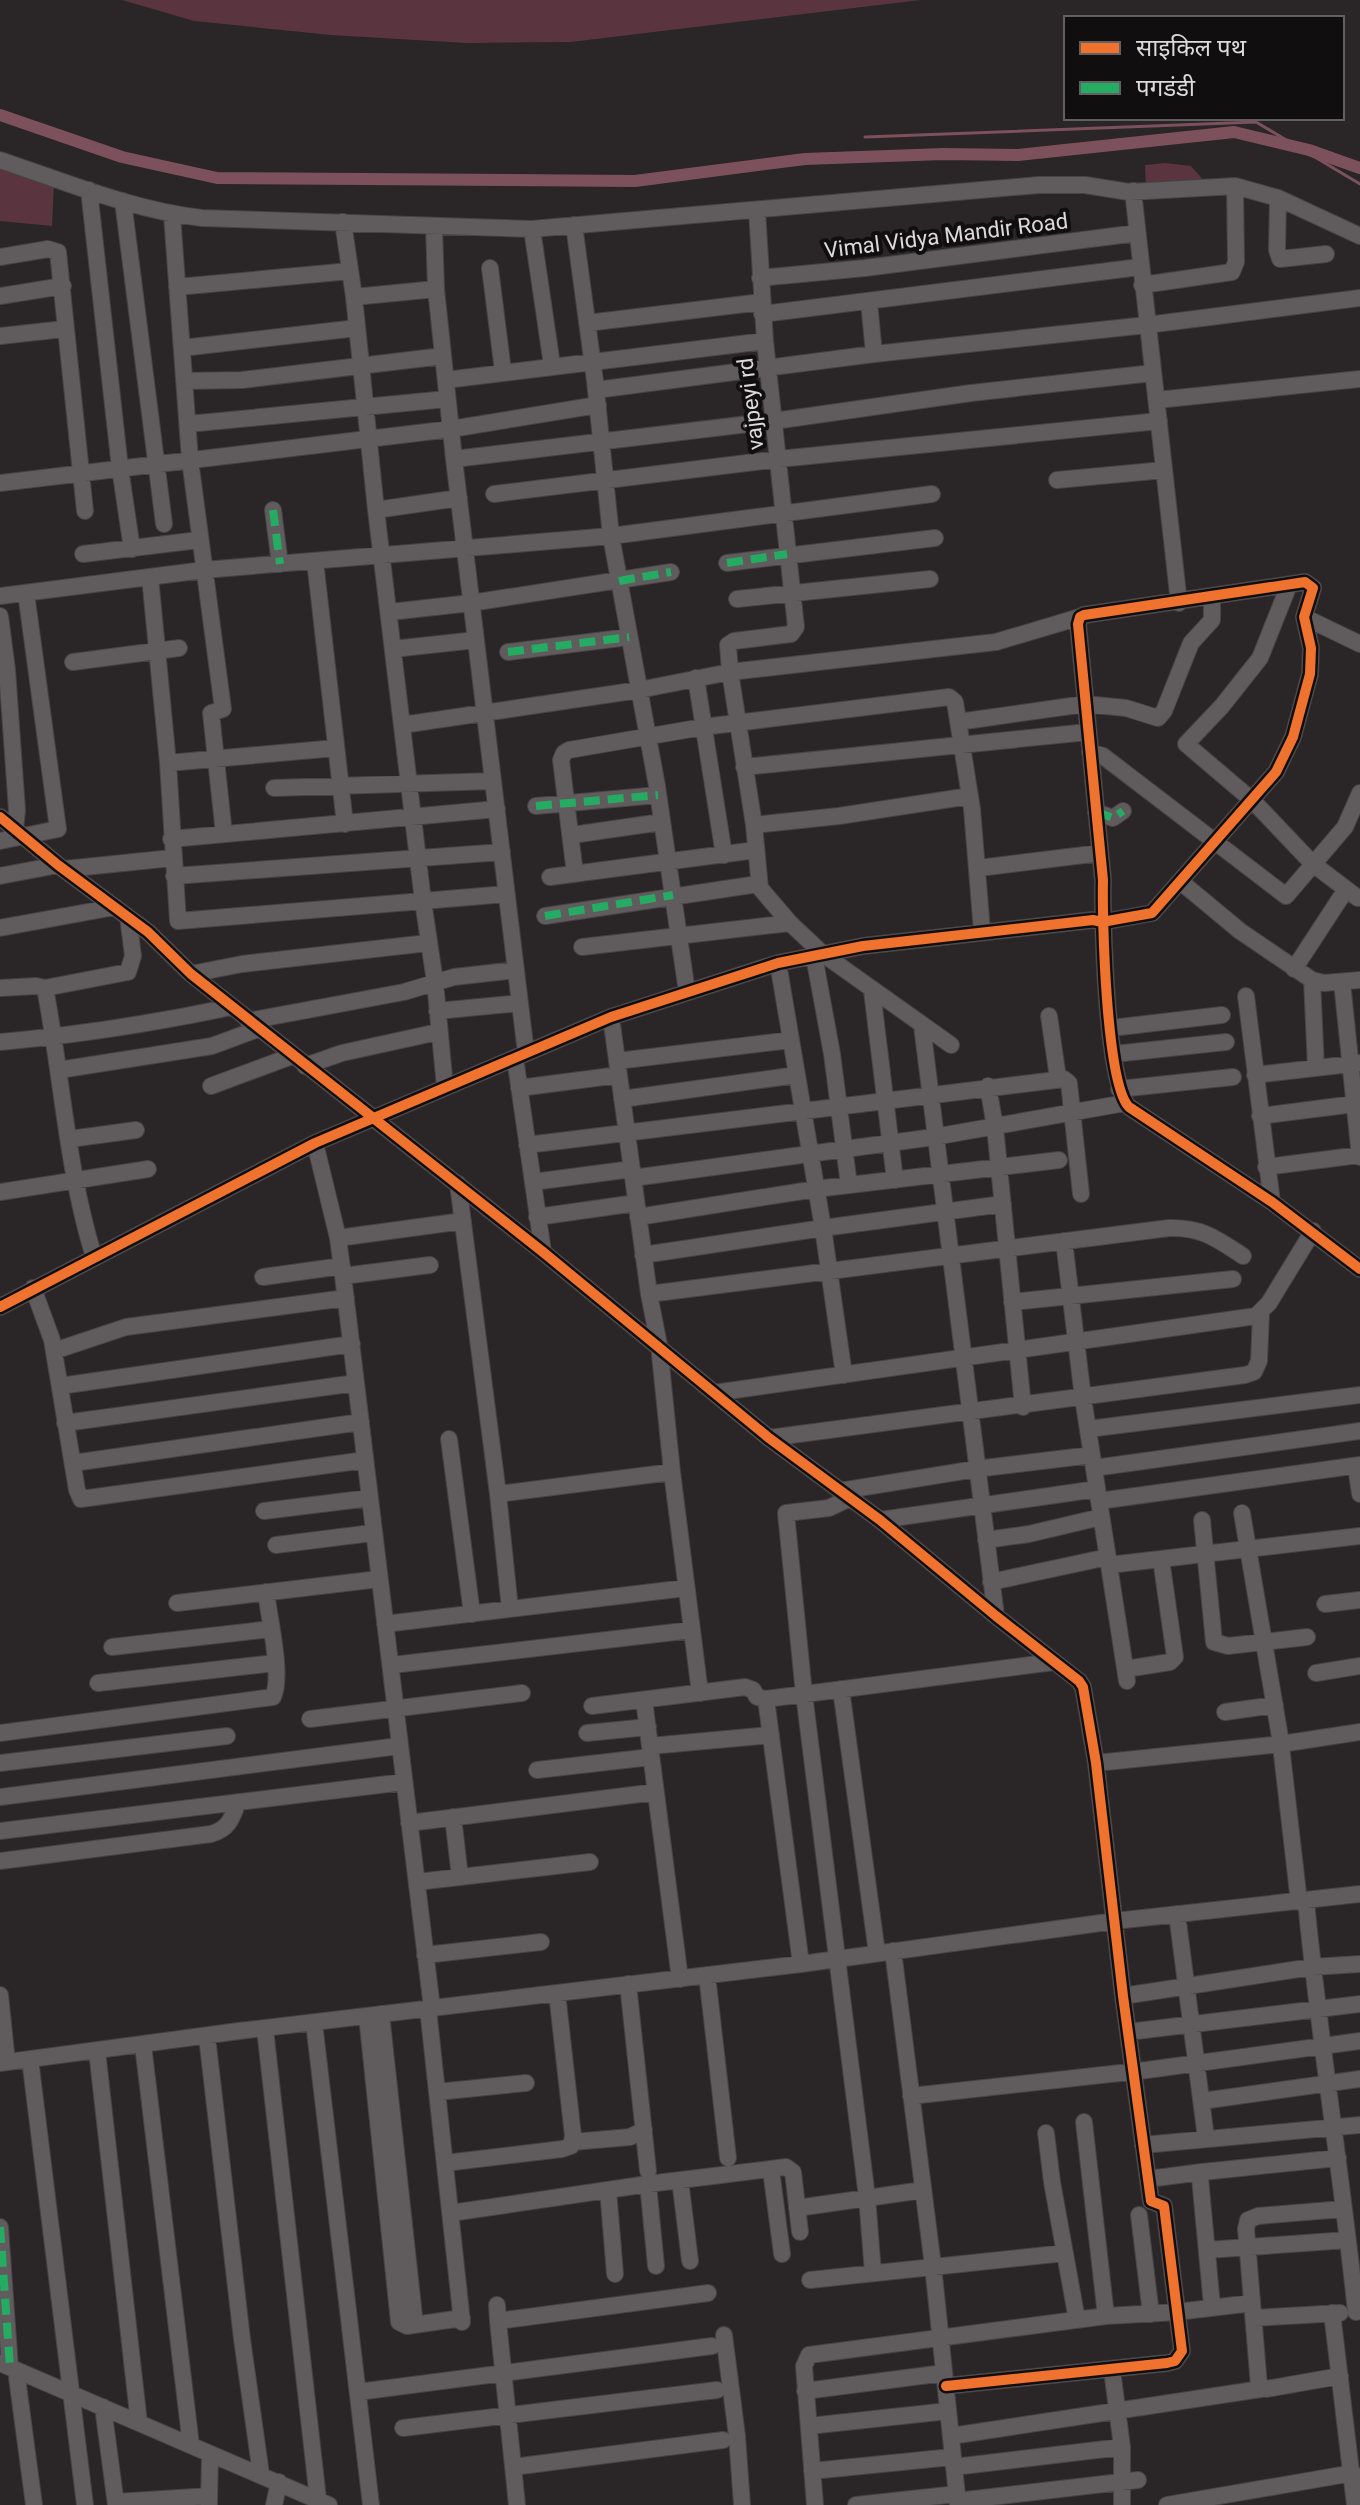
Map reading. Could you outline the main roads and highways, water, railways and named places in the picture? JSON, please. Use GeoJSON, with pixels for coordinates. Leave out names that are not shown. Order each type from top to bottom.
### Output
{"type":"FeatureCollection","features":[{"type":"Feature","properties":{"kind":"waterway"},"geometry":{"type":"LineString","coordinates":[[0,115],[122,157],[217,178],[635,181],[805,159],[943,154],[1018,155],[1234,132],[1309,150],[1360,168]]}},
{"type":"Feature","properties":{"kind":"waterway"},"geometry":{"type":"LineString","coordinates":[[865,137],[1256,122],[1360,184]]}}]}
